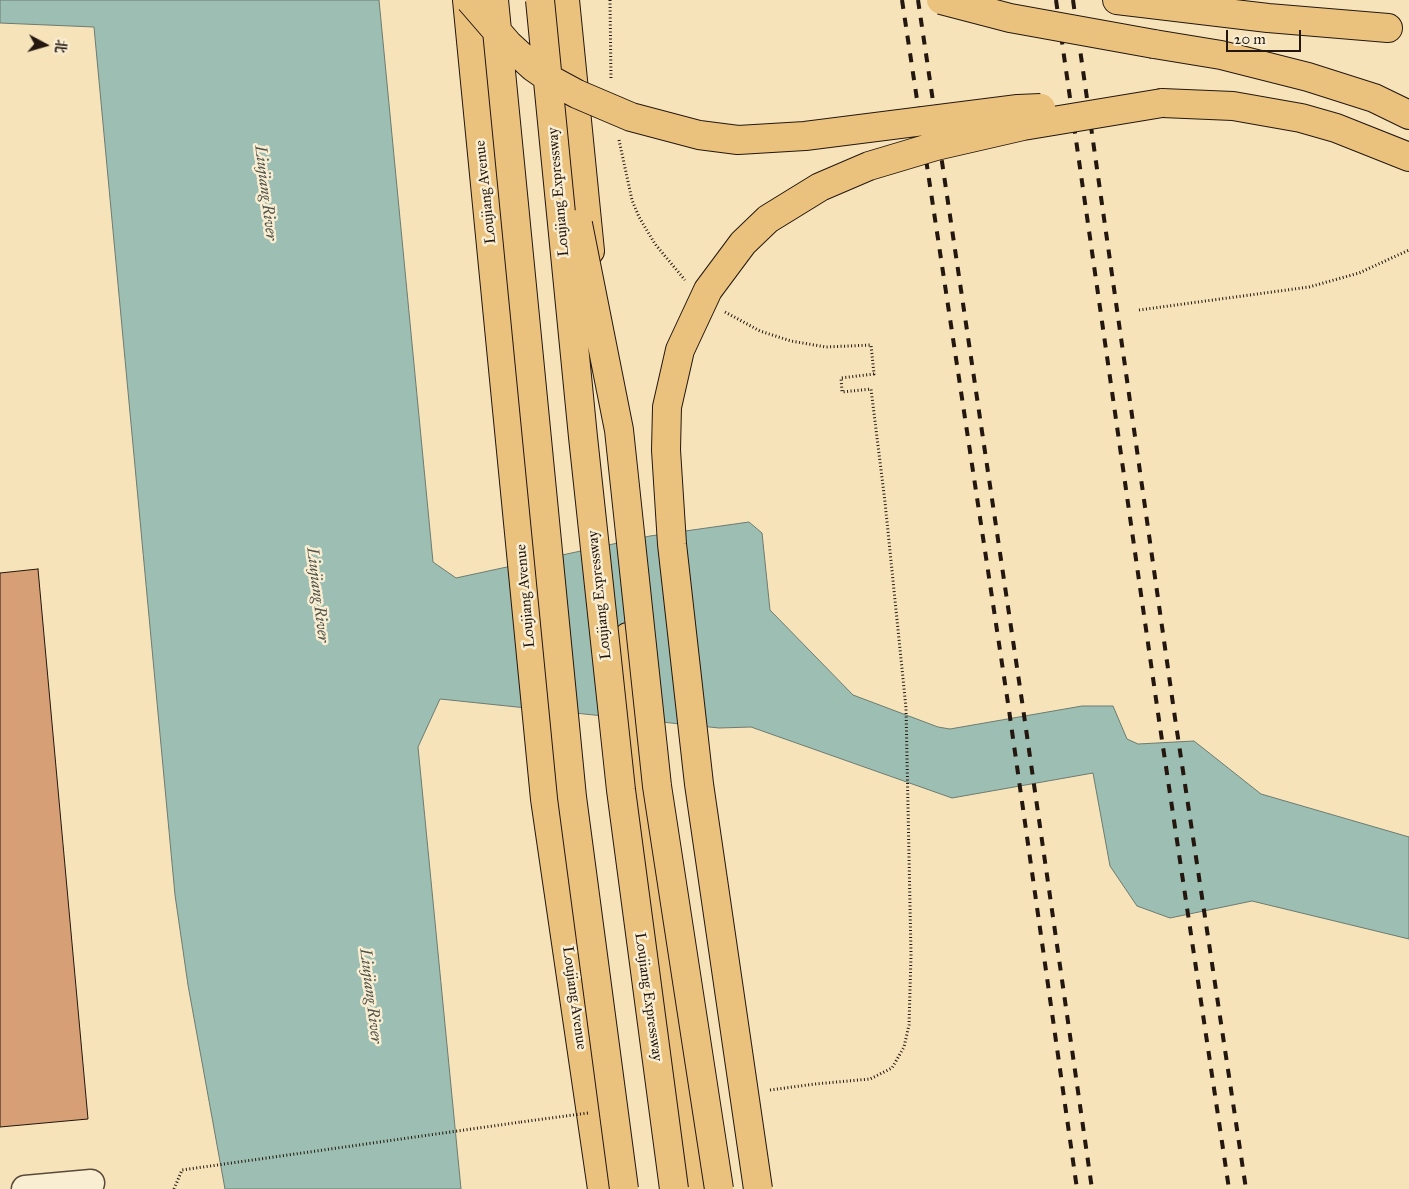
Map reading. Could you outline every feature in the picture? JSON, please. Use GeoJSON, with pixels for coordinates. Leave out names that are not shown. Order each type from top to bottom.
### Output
{"type":"FeatureCollection","features":[{"type":"Feature","properties":{"kind":"main road"},"geometry":{"type":"LineString","coordinates":[[469,0],[508,44],[533,68],[553,81],[577,94],[631,117],[670,128],[718,138],[752,140],[806,136],[1018,109],[1162,103],[1233,106],[1301,118],[1336,128],[1409,158]]}},
{"type":"Feature","properties":{"kind":"main road","name":"Loujiang Avenue"},"geometry":{"type":"LineString","coordinates":[[469,0],[545,799],[602,1189]]}},
{"type":"Feature","properties":{"kind":"main road"},"geometry":{"type":"LineString","coordinates":[[494,0],[572,797],[624,1189]]}},
{"type":"Feature","properties":{"kind":"main road","name":"Loujiang Expressway"},"geometry":{"type":"LineString","coordinates":[[540,0],[582,437],[620,780],[674,1189]]}},
{"type":"Feature","properties":{"kind":"main road"},"geometry":{"type":"LineString","coordinates":[[565,0],[636,730],[695,1189]]}},
{"type":"Feature","properties":{"kind":"main road"},"geometry":{"type":"LineString","coordinates":[[941,0],[1010,18],[1221,55],[1308,77],[1374,98],[1409,115]]}},
{"type":"Feature","properties":{"kind":"main road"},"geometry":{"type":"LineString","coordinates":[[1118,0],[1268,18],[1388,28]]}},
{"type":"Feature","properties":{"kind":"main road"},"geometry":{"type":"LineString","coordinates":[[548,74],[619,430],[657,786],[719,1189]]}},
{"type":"Feature","properties":{"kind":"main road"},"geometry":{"type":"LineString","coordinates":[[758,1189],[699,784],[672,544],[666,476],[667,417],[669,390],[680,350],[708,290],[743,243],[768,219],[820,187],[869,166],[936,146],[1022,126],[1162,103]]}},
{"type":"Feature","properties":{"kind":"lane"},"geometry":{"type":"LineString","coordinates":[[25,1189],[92,1182],[89,1189]]}},
{"type":"Feature","properties":{"kind":"path"},"geometry":{"type":"LineString","coordinates":[[610,0],[612,84]]}},
{"type":"Feature","properties":{"kind":"path"},"geometry":{"type":"LineString","coordinates":[[618,132],[626,177],[639,217],[655,244],[678,274],[692,286]]}},
{"type":"Feature","properties":{"kind":"path"},"geometry":{"type":"LineString","coordinates":[[1139,310],[1309,287],[1359,273],[1409,250]]}},
{"type":"Feature","properties":{"kind":"path"},"geometry":{"type":"LineString","coordinates":[[721,309],[760,331],[792,341],[826,347],[871,345],[874,374],[841,378],[842,392],[871,388],[903,681],[911,955],[909,1025],[904,1047],[892,1068],[870,1079],[814,1084]]}},
{"type":"Feature","properties":{"kind":"path"},"geometry":{"type":"LineString","coordinates":[[174,1189],[182,1170],[521,1122]]}},
{"type":"Feature","properties":{"kind":"water","name":"Liujiang River"},"geometry":{"type":"Polygon","coordinates":[[[0,0],[379,0],[433,562],[456,578],[650,536],[749,522],[762,533],[770,610],[853,695],[938,727],[950,729],[1082,706],[1113,706],[1127,739],[1138,744],[1194,741],[1261,794],[1409,837],[1409,939],[1252,901],[1170,918],[1137,906],[1110,866],[1093,773],[952,798],[751,727],[719,728],[440,699],[418,747],[461,1189],[225,1189],[188,985],[175,895],[94,27],[0,23],[0,0]]]}},
{"type":"Feature","properties":{"kind":"building"},"geometry":{"type":"Polygon","coordinates":[[[38,569],[88,1119],[0,1127],[0,573],[38,569]]]}},
{"type":"Feature","properties":{"kind":"railway"},"geometry":{"type":"LineString","coordinates":[[902,0],[1009,710],[1077,1189]]}},
{"type":"Feature","properties":{"kind":"railway"},"geometry":{"type":"LineString","coordinates":[[918,0],[1092,1189]]}},
{"type":"Feature","properties":{"kind":"railway"},"geometry":{"type":"LineString","coordinates":[[1056,0],[1159,720],[1229,1189]]}},
{"type":"Feature","properties":{"kind":"railway"},"geometry":{"type":"LineString","coordinates":[[1073,0],[1175,718],[1246,1189]]}}]}
